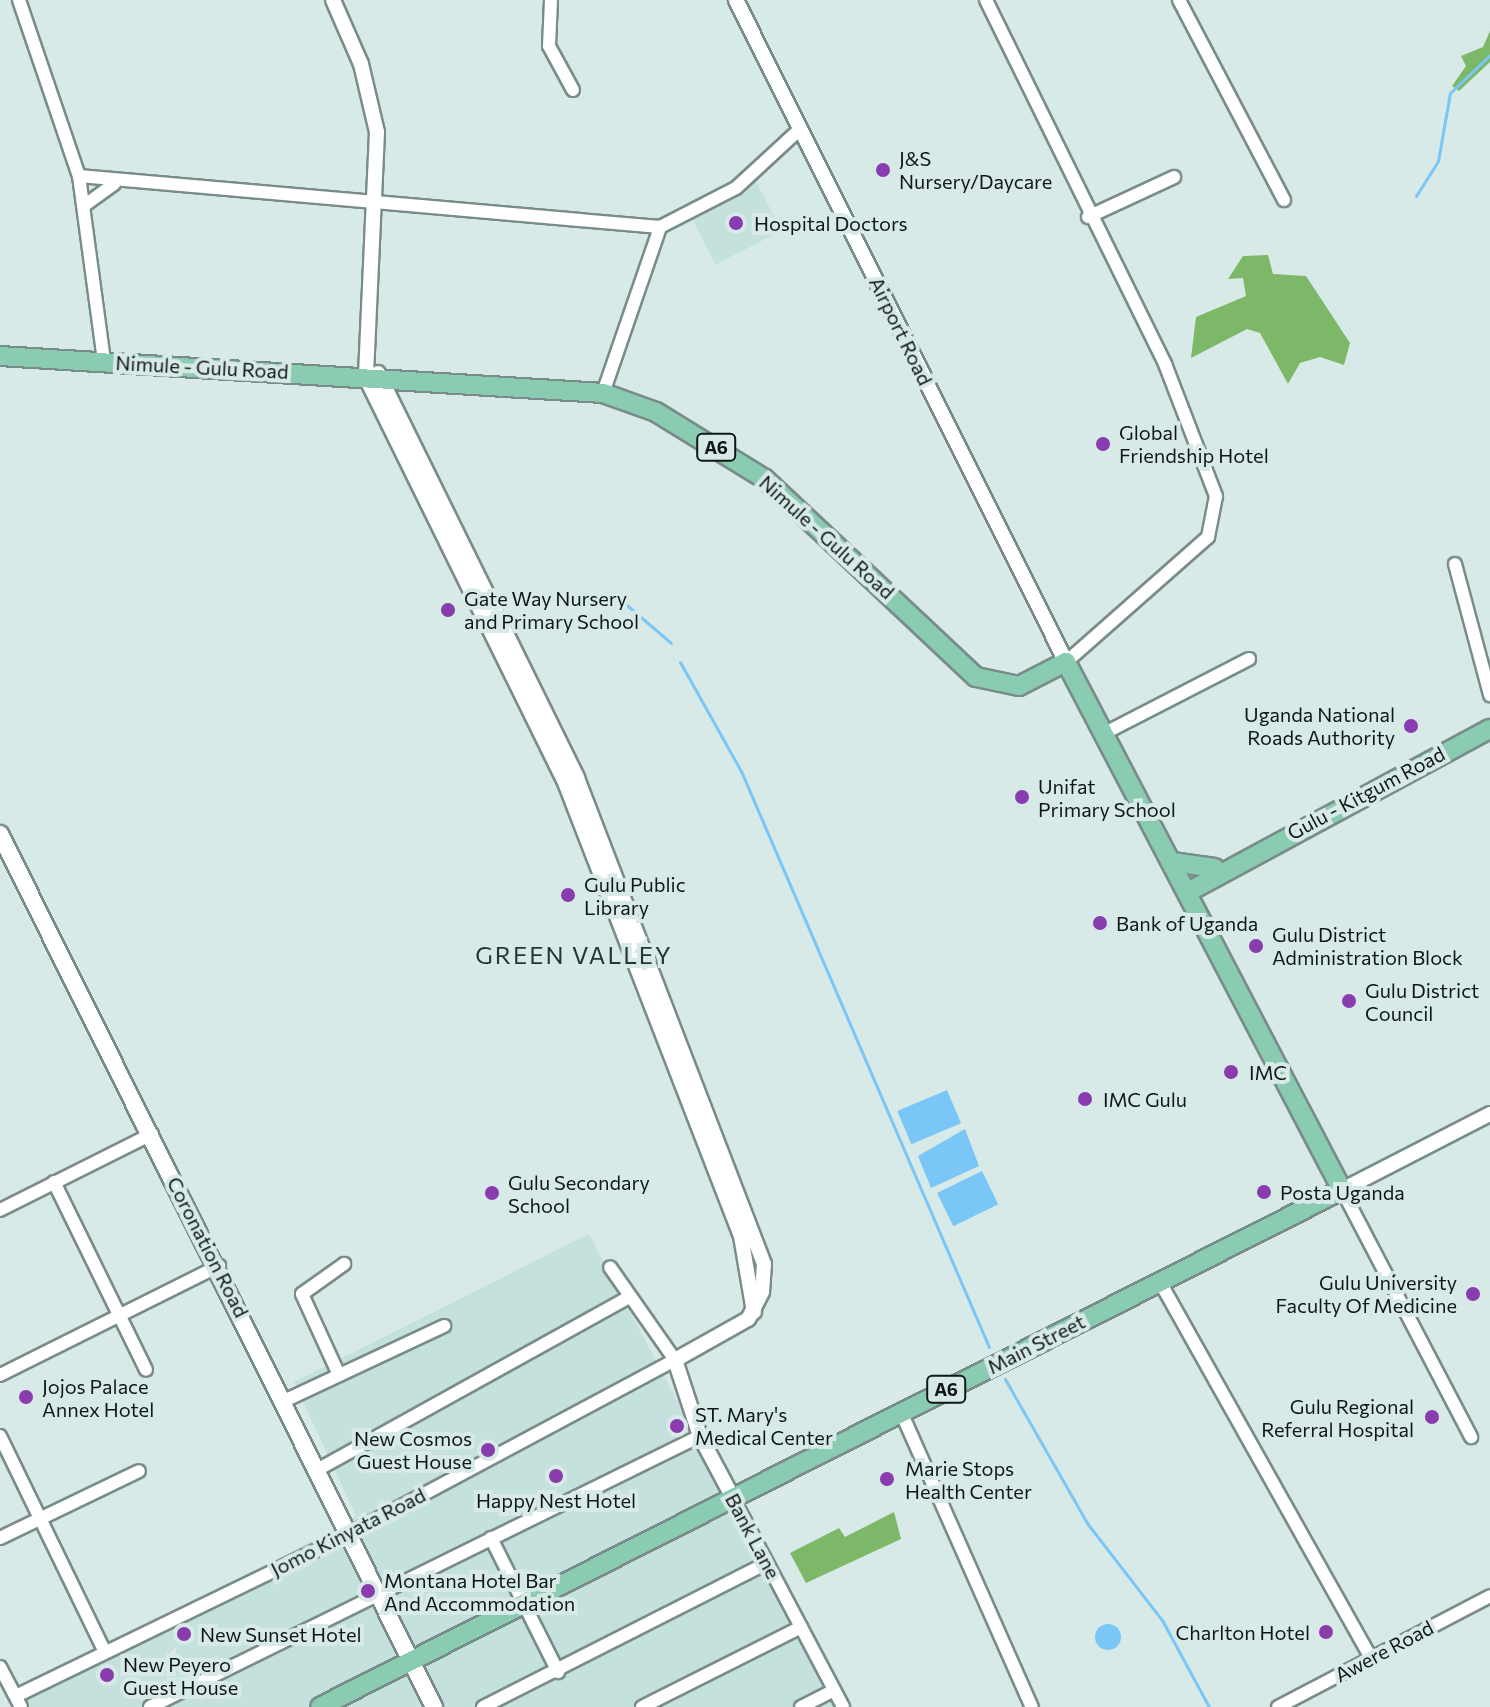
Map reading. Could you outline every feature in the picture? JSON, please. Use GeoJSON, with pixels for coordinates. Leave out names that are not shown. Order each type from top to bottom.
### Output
{"type":"FeatureCollection","features":[{"type":"Feature","properties":{"kind":"main road","name":"Nimule - Gulu Road"},"geometry":{"type":"LineString","coordinates":[[0,356],[372,373],[603,393],[656,412],[765,479],[976,677],[1019,686],[1066,662]]}},
{"type":"Feature","properties":{"kind":"main road"},"geometry":{"type":"LineString","coordinates":[[1066,662],[1342,1190]]}},
{"type":"Feature","properties":{"kind":"main road","name":"Gulu - Kitgum Road"},"geometry":{"type":"LineString","coordinates":[[1186,888],[1490,729]]}},
{"type":"Feature","properties":{"kind":"main road","name":"Coronation Road"},"geometry":{"type":"LineString","coordinates":[[0,834],[219,1266],[434,1707]]}},
{"type":"Feature","properties":{"kind":"main road"},"geometry":{"type":"LineString","coordinates":[[1172,862],[1214,875],[1199,914]]}},
{"type":"Feature","properties":{"kind":"main road","name":"Main Street"},"geometry":{"type":"LineString","coordinates":[[413,1662],[1342,1190]]}},
{"type":"Feature","properties":{"kind":"main road","name":"A6"},"geometry":{"type":"LineString","coordinates":[[320,1707],[413,1662]]}},
{"type":"Feature","properties":{"kind":"street"},"geometry":{"type":"LineString","coordinates":[[19,0],[79,176],[104,362]]}},
{"type":"Feature","properties":{"kind":"street"},"geometry":{"type":"LineString","coordinates":[[333,0],[372,103],[378,147],[372,205],[372,373],[600,854],[741,1236],[754,1312],[675,1360],[627,1298],[610,1267]]}},
{"type":"Feature","properties":{"kind":"street"},"geometry":{"type":"LineString","coordinates":[[551,0],[549,46],[573,90]]}},
{"type":"Feature","properties":{"kind":"street","name":"Airport Road"},"geometry":{"type":"LineString","coordinates":[[736,0],[1066,662]]}},
{"type":"Feature","properties":{"kind":"street"},"geometry":{"type":"LineString","coordinates":[[986,0],[1088,217],[1198,435],[1217,511],[1208,537],[1066,662]]}},
{"type":"Feature","properties":{"kind":"street"},"geometry":{"type":"LineString","coordinates":[[1179,0],[1284,200]]}},
{"type":"Feature","properties":{"kind":"street"},"geometry":{"type":"LineString","coordinates":[[79,176],[114,184],[660,227],[736,188],[801,128]]}},
{"type":"Feature","properties":{"kind":"street"},"geometry":{"type":"LineString","coordinates":[[1088,217],[1174,177]]}},
{"type":"Feature","properties":{"kind":"street"},"geometry":{"type":"LineString","coordinates":[[85,205],[114,184]]}},
{"type":"Feature","properties":{"kind":"street"},"geometry":{"type":"LineString","coordinates":[[603,393],[660,227]]}},
{"type":"Feature","properties":{"kind":"street"},"geometry":{"type":"LineString","coordinates":[[1455,564],[1490,695]]}},
{"type":"Feature","properties":{"kind":"street"},"geometry":{"type":"LineString","coordinates":[[1105,733],[1249,659]]}},
{"type":"Feature","properties":{"kind":"street","name":"Main Street"},"geometry":{"type":"LineString","coordinates":[[1342,1190],[1490,1114]]}},
{"type":"Feature","properties":{"kind":"street"},"geometry":{"type":"LineString","coordinates":[[0,1210],[152,1134]]}},
{"type":"Feature","properties":{"kind":"street"},"geometry":{"type":"LineString","coordinates":[[54,1182],[146,1370]]}},
{"type":"Feature","properties":{"kind":"street"},"geometry":{"type":"LineString","coordinates":[[1342,1190],[1471,1437]]}},
{"type":"Feature","properties":{"kind":"street"},"geometry":{"type":"LineString","coordinates":[[339,1375],[302,1294],[344,1264]]}},
{"type":"Feature","properties":{"kind":"street"},"geometry":{"type":"LineString","coordinates":[[0,1375],[219,1266]]}},
{"type":"Feature","properties":{"kind":"street"},"geometry":{"type":"LineString","coordinates":[[1160,1282],[1371,1658]]}},
{"type":"Feature","properties":{"kind":"street"},"geometry":{"type":"LineString","coordinates":[[317,1470],[627,1298]]}},
{"type":"Feature","properties":{"kind":"street"},"geometry":{"type":"LineString","coordinates":[[284,1401],[444,1326]]}},
{"type":"Feature","properties":{"kind":"street","name":"Bank Lane"},"geometry":{"type":"LineString","coordinates":[[675,1360],[700,1436],[843,1707]]}},
{"type":"Feature","properties":{"kind":"street","name":"Jomo Kinyata Road"},"geometry":{"type":"LineString","coordinates":[[19,1702],[105,1652],[349,1534],[675,1360]]}},
{"type":"Feature","properties":{"kind":"street"},"geometry":{"type":"LineString","coordinates":[[901,1412],[1032,1707]]}},
{"type":"Feature","properties":{"kind":"street"},"geometry":{"type":"LineString","coordinates":[[0,1436],[105,1652]]}},
{"type":"Feature","properties":{"kind":"street"},"geometry":{"type":"LineString","coordinates":[[150,1707],[700,1436]]}},
{"type":"Feature","properties":{"kind":"street"},"geometry":{"type":"LineString","coordinates":[[0,1538],[139,1471]]}},
{"type":"Feature","properties":{"kind":"street"},"geometry":{"type":"LineString","coordinates":[[491,1538],[558,1672]]}},
{"type":"Feature","properties":{"kind":"street"},"geometry":{"type":"LineString","coordinates":[[483,1707],[558,1672],[767,1563]]}},
{"type":"Feature","properties":{"kind":"street","name":"Awere Road"},"geometry":{"type":"LineString","coordinates":[[1278,1707],[1490,1596]]}},
{"type":"Feature","properties":{"kind":"street"},"geometry":{"type":"LineString","coordinates":[[642,1707],[801,1627]]}},
{"type":"Feature","properties":{"kind":"street"},"geometry":{"type":"LineString","coordinates":[[0,1667],[19,1702]]}},
{"type":"Feature","properties":{"kind":"street"},"geometry":{"type":"LineString","coordinates":[[801,1707],[834,1690]]}},
{"type":"Feature","properties":{"kind":"shaded area","name":"Hospital Doctors"},"geometry":{"type":"Polygon","coordinates":[[[756,181],[781,231],[715,264],[690,215],[756,181]]]}},
{"type":"Feature","properties":{"kind":"shaded area"},"geometry":{"type":"Polygon","coordinates":[[[589,1234],[839,1707],[29,1707],[25,1699],[356,1516],[294,1382],[589,1234]]]}},
{"type":"Feature","properties":{"kind":"green space"},"geometry":{"type":"Polygon","coordinates":[[[1490,31],[1490,62],[1459,91],[1452,86],[1466,66],[1461,56],[1483,47],[1490,31]]]}},
{"type":"Feature","properties":{"kind":"green space"},"geometry":{"type":"Polygon","coordinates":[[[1268,255],[1273,274],[1306,276],[1350,343],[1344,365],[1320,357],[1300,363],[1288,384],[1260,333],[1247,329],[1191,358],[1196,317],[1246,296],[1243,278],[1228,279],[1243,256],[1268,255]]]}},
{"type":"Feature","properties":{"kind":"green space"},"geometry":{"type":"Polygon","coordinates":[[[894,1512],[901,1539],[806,1583],[790,1553],[839,1528],[845,1537],[894,1512]]]}},
{"type":"Feature","properties":{"kind":"water"},"geometry":{"type":"Polygon","coordinates":[[[947,1090],[961,1123],[911,1144],[897,1111],[947,1090]]]}},
{"type":"Feature","properties":{"kind":"water"},"geometry":{"type":"Polygon","coordinates":[[[965,1129],[979,1166],[931,1188],[918,1156],[965,1129]]]}},
{"type":"Feature","properties":{"kind":"water"},"geometry":{"type":"Polygon","coordinates":[[[982,1171],[998,1204],[953,1226],[937,1193],[982,1171]]]}},
{"type":"Feature","properties":{"kind":"water"},"geometry":{"type":"Polygon","coordinates":[[[1108,1624],[1117,1628],[1121,1637],[1117,1646],[1108,1650],[1099,1646],[1095,1637],[1099,1628],[1108,1624]]]}},
{"type":"Feature","properties":{"kind":"waterway"},"geometry":{"type":"LineString","coordinates":[[1416,196],[1438,161],[1450,93],[1490,55]]}},
{"type":"Feature","properties":{"kind":"waterway"},"geometry":{"type":"LineString","coordinates":[[614,594],[671,643]]}},
{"type":"Feature","properties":{"kind":"waterway"},"geometry":{"type":"LineString","coordinates":[[680,662],[741,771],[989,1347]]}},
{"type":"Feature","properties":{"kind":"waterway"},"geometry":{"type":"LineString","coordinates":[[1005,1379],[1087,1523],[1162,1620],[1209,1707]]}},
{"type":"Feature","properties":{"kind":"place","name":"J&S Nursery/Daycare"},"geometry":{"type":"Point","coordinates":[883,170]}},
{"type":"Feature","properties":{"kind":"place","name":"Hospital Doctors"},"geometry":{"type":"Point","coordinates":[736,223]}},
{"type":"Feature","properties":{"kind":"place","name":"Global Friendship Hotel"},"geometry":{"type":"Point","coordinates":[1103,444]}},
{"type":"Feature","properties":{"kind":"place","name":"Gate Way Nursery and Primary School"},"geometry":{"type":"Point","coordinates":[448,610]}},
{"type":"Feature","properties":{"kind":"place","name":"Uganda National Roads Authority"},"geometry":{"type":"Point","coordinates":[1411,726]}},
{"type":"Feature","properties":{"kind":"place","name":"Unifat Primary School"},"geometry":{"type":"Point","coordinates":[1022,797]}},
{"type":"Feature","properties":{"kind":"place","name":"Gulu Public Library"},"geometry":{"type":"Point","coordinates":[568,895]}},
{"type":"Feature","properties":{"kind":"place","name":"Bank of Uganda"},"geometry":{"type":"Point","coordinates":[1100,923]}},
{"type":"Feature","properties":{"kind":"place","name":"Gulu District Administration Block"},"geometry":{"type":"Point","coordinates":[1256,946]}},
{"type":"Feature","properties":{"kind":"place","name":"Gulu District Council"},"geometry":{"type":"Point","coordinates":[1349,1001]}},
{"type":"Feature","properties":{"kind":"place","name":"IMC"},"geometry":{"type":"Point","coordinates":[1231,1072]}},
{"type":"Feature","properties":{"kind":"place","name":"IMC Gulu"},"geometry":{"type":"Point","coordinates":[1085,1099]}},
{"type":"Feature","properties":{"kind":"place","name":"Posta Uganda"},"geometry":{"type":"Point","coordinates":[1264,1192]}},
{"type":"Feature","properties":{"kind":"place","name":"Gulu Secondary School"},"geometry":{"type":"Point","coordinates":[492,1193]}},
{"type":"Feature","properties":{"kind":"place","name":"Gulu University Faculty Of Medicine"},"geometry":{"type":"Point","coordinates":[1473,1294]}},
{"type":"Feature","properties":{"kind":"place","name":"Jojos Palace Annex Hotel"},"geometry":{"type":"Point","coordinates":[26,1397]}},
{"type":"Feature","properties":{"kind":"place","name":"Gulu Regional Referral Hospital"},"geometry":{"type":"Point","coordinates":[1432,1417]}},
{"type":"Feature","properties":{"kind":"place","name":"ST. Mary's Medical Center"},"geometry":{"type":"Point","coordinates":[677,1426]}},
{"type":"Feature","properties":{"kind":"place","name":"New Cosmos Guest House"},"geometry":{"type":"Point","coordinates":[488,1450]}},
{"type":"Feature","properties":{"kind":"place","name":"Happy Nest Hotel"},"geometry":{"type":"Point","coordinates":[556,1476]}},
{"type":"Feature","properties":{"kind":"place","name":"Marie Stops Health Center"},"geometry":{"type":"Point","coordinates":[887,1479]}},
{"type":"Feature","properties":{"kind":"place","name":"Montana Hotel Bar And Accommodation"},"geometry":{"type":"Point","coordinates":[368,1591]}},
{"type":"Feature","properties":{"kind":"place","name":"Charlton Hotel"},"geometry":{"type":"Point","coordinates":[1326,1632]}},
{"type":"Feature","properties":{"kind":"place","name":"New Sunset Hotel"},"geometry":{"type":"Point","coordinates":[184,1634]}},
{"type":"Feature","properties":{"kind":"place","name":"New Peyero Guest House"},"geometry":{"type":"Point","coordinates":[107,1675]}},
{"type":"Feature","properties":{"kind":"district","name":"GREEN VALLEY"},"geometry":{"type":"Point","coordinates":[574,955]}}]}
